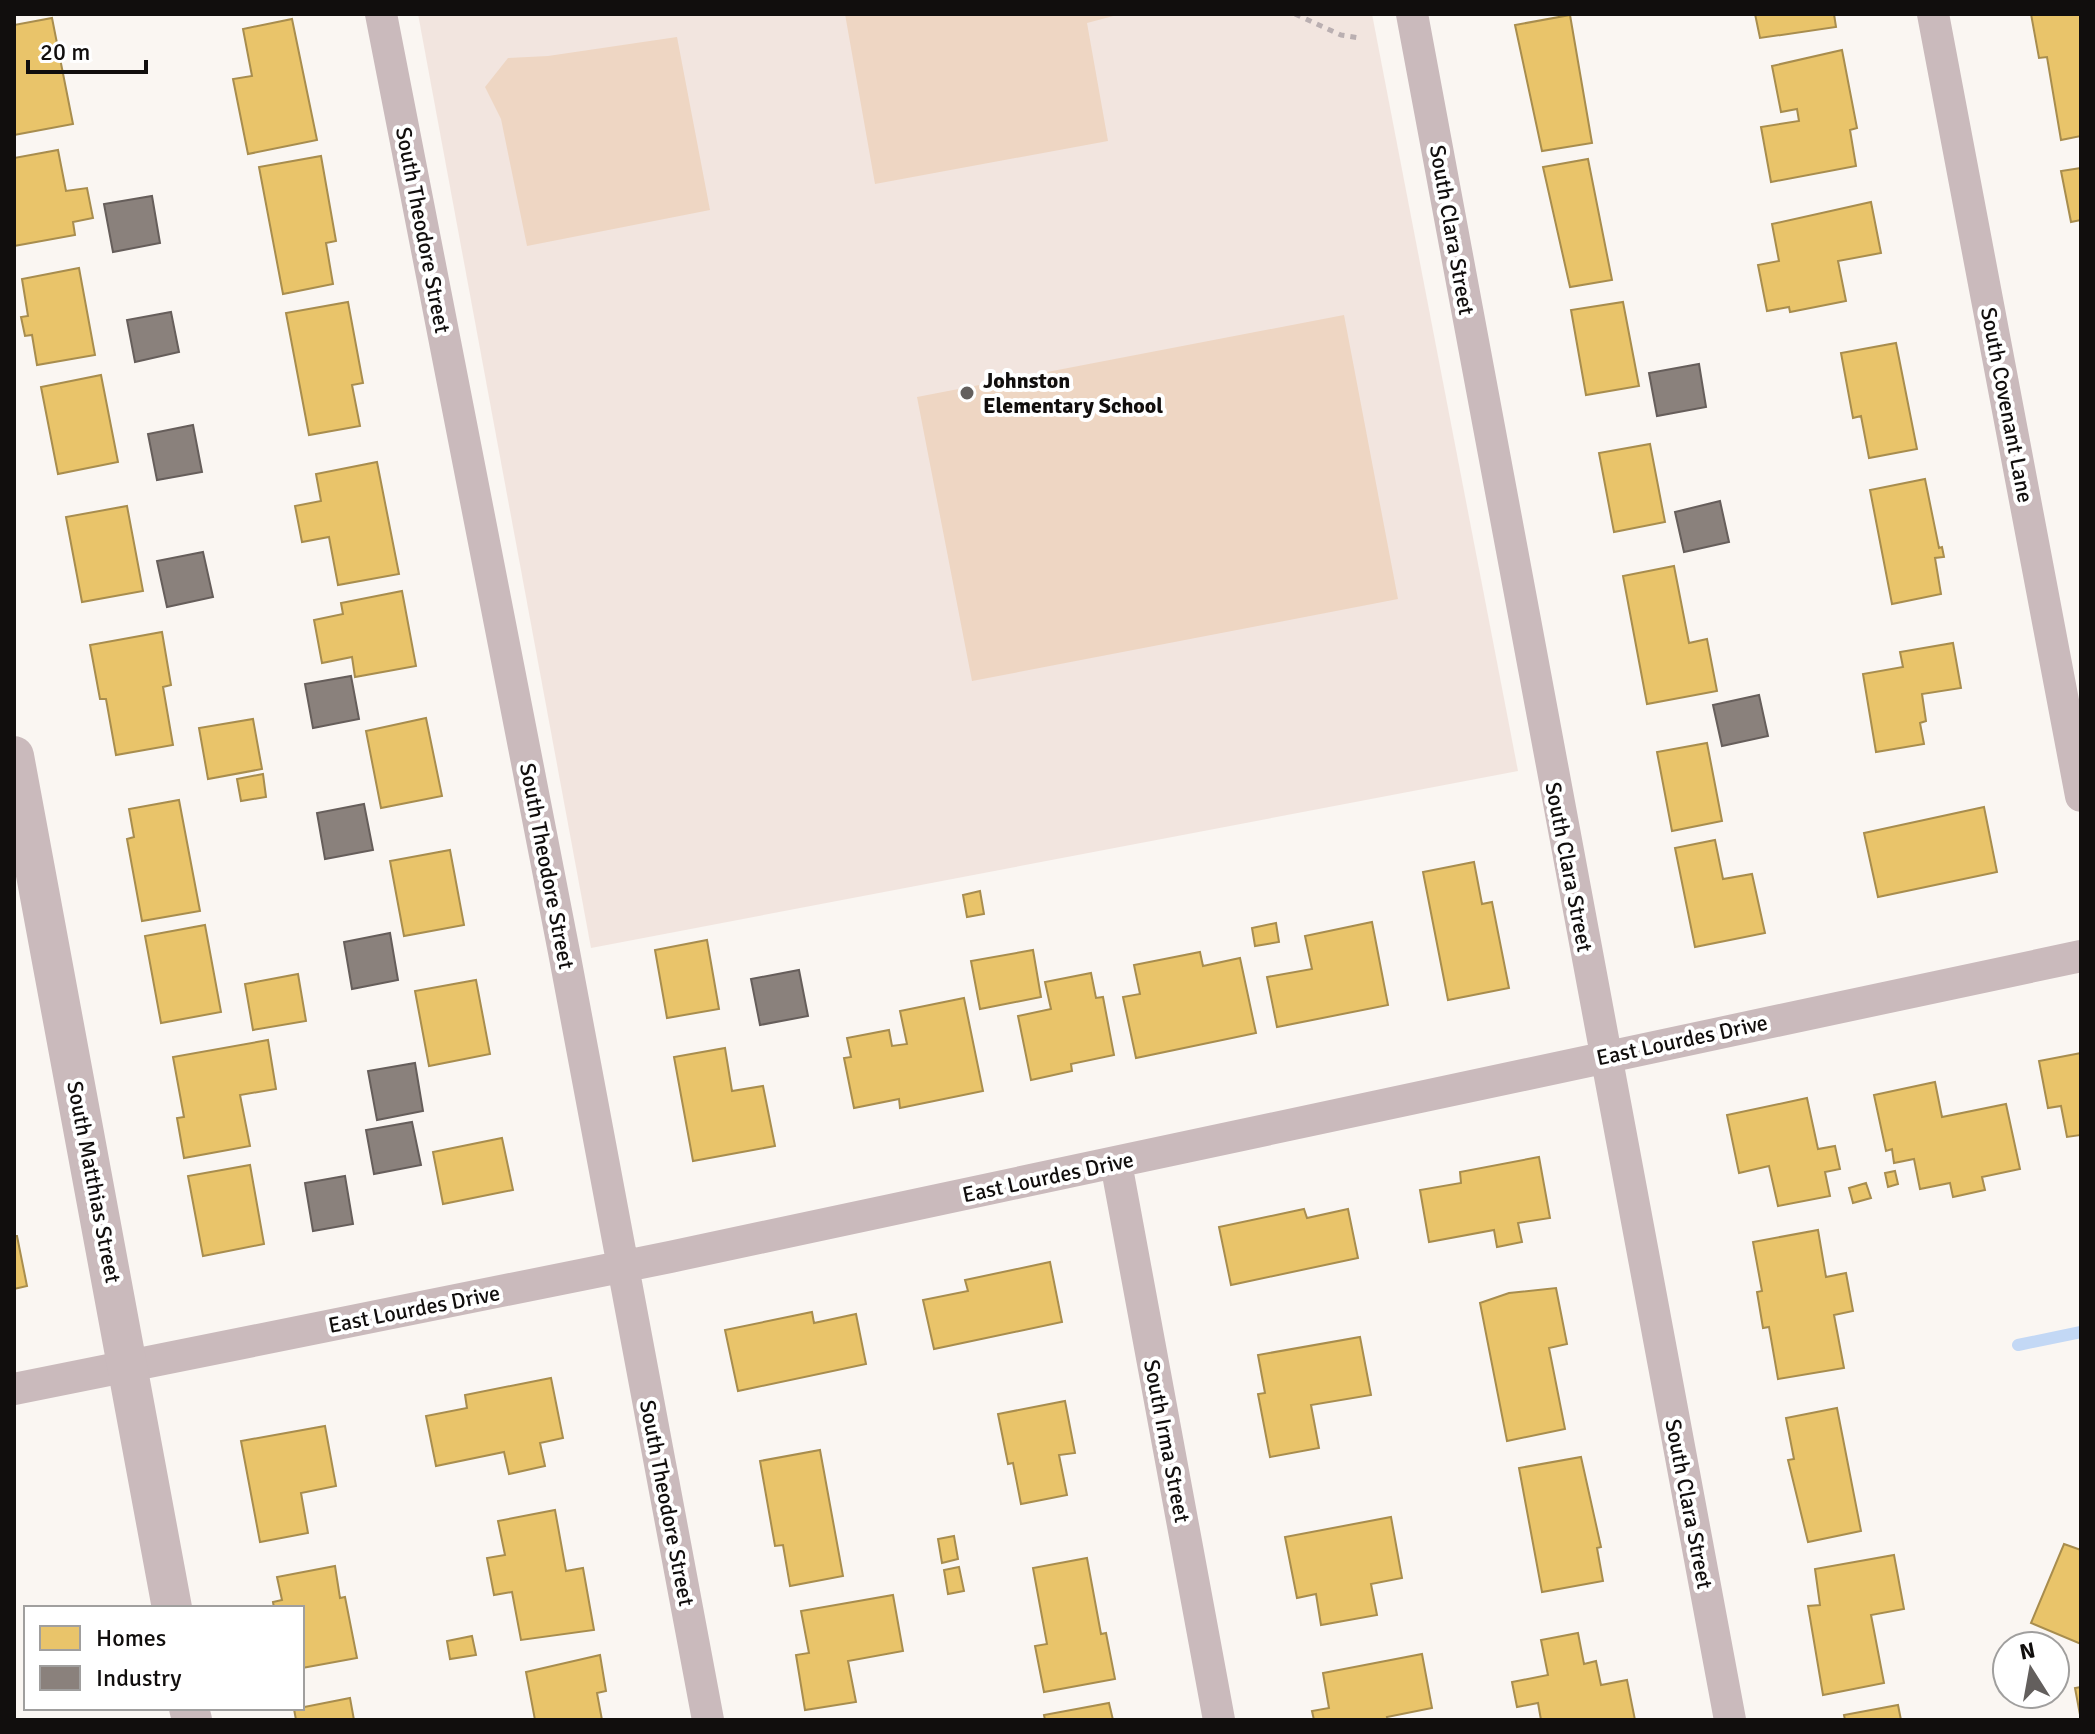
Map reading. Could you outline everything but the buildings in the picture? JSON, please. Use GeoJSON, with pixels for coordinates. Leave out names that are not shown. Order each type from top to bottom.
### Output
{"type":"FeatureCollection","features":[{"type":"Feature","properties":{"kind":"street","name":"South Theodore Street"},"geometry":{"type":"LineString","coordinates":[[381,14],[708,1720]]}},
{"type":"Feature","properties":{"kind":"street","name":"South Clara Street"},"geometry":{"type":"LineString","coordinates":[[1412,14],[1730,1720]]}},
{"type":"Feature","properties":{"kind":"street","name":"South Covenant Lane"},"geometry":{"type":"LineString","coordinates":[[1933,14],[2081,796]]}},
{"type":"Feature","properties":{"kind":"street","name":"South Matthias Street"},"geometry":{"type":"LineString","coordinates":[[14,756],[172,1606]]}},
{"type":"Feature","properties":{"kind":"street","name":"East Lourdes Drive"},"geometry":{"type":"LineString","coordinates":[[14,1389],[622,1267],[2081,956]]}},
{"type":"Feature","properties":{"kind":"street","name":"South Irma Street"},"geometry":{"type":"LineString","coordinates":[[1116,1163],[1219,1720]]}},
{"type":"Feature","properties":{"kind":"path"},"geometry":{"type":"LineString","coordinates":[[1295,14],[1341,35],[1360,38]]}},
{"type":"Feature","properties":{"kind":"shaded area","name":"Johnston Elementary School"},"geometry":{"type":"Polygon","coordinates":[[[418,14],[1372,14],[1518,771],[591,948],[418,14]]]}},
{"type":"Feature","properties":{"kind":"shaded area"},"geometry":{"type":"Polygon","coordinates":[[[845,14],[1121,14],[1087,23],[1108,141],[875,184],[845,14]]]}},
{"type":"Feature","properties":{"kind":"shaded area"},"geometry":{"type":"Polygon","coordinates":[[[677,37],[710,210],[527,246],[501,119],[485,87],[508,58],[548,56],[677,37]]]}},
{"type":"Feature","properties":{"kind":"shaded area"},"geometry":{"type":"Polygon","coordinates":[[[1344,315],[1398,599],[972,681],[917,397],[1344,315]]]}},
{"type":"Feature","properties":{"kind":"waterway"},"geometry":{"type":"LineString","coordinates":[[2018,1345],[2081,1332]]}},
{"type":"Feature","properties":{"kind":"place","name":"Johnston Elementary School"},"geometry":{"type":"Point","coordinates":[967,393]}}]}
